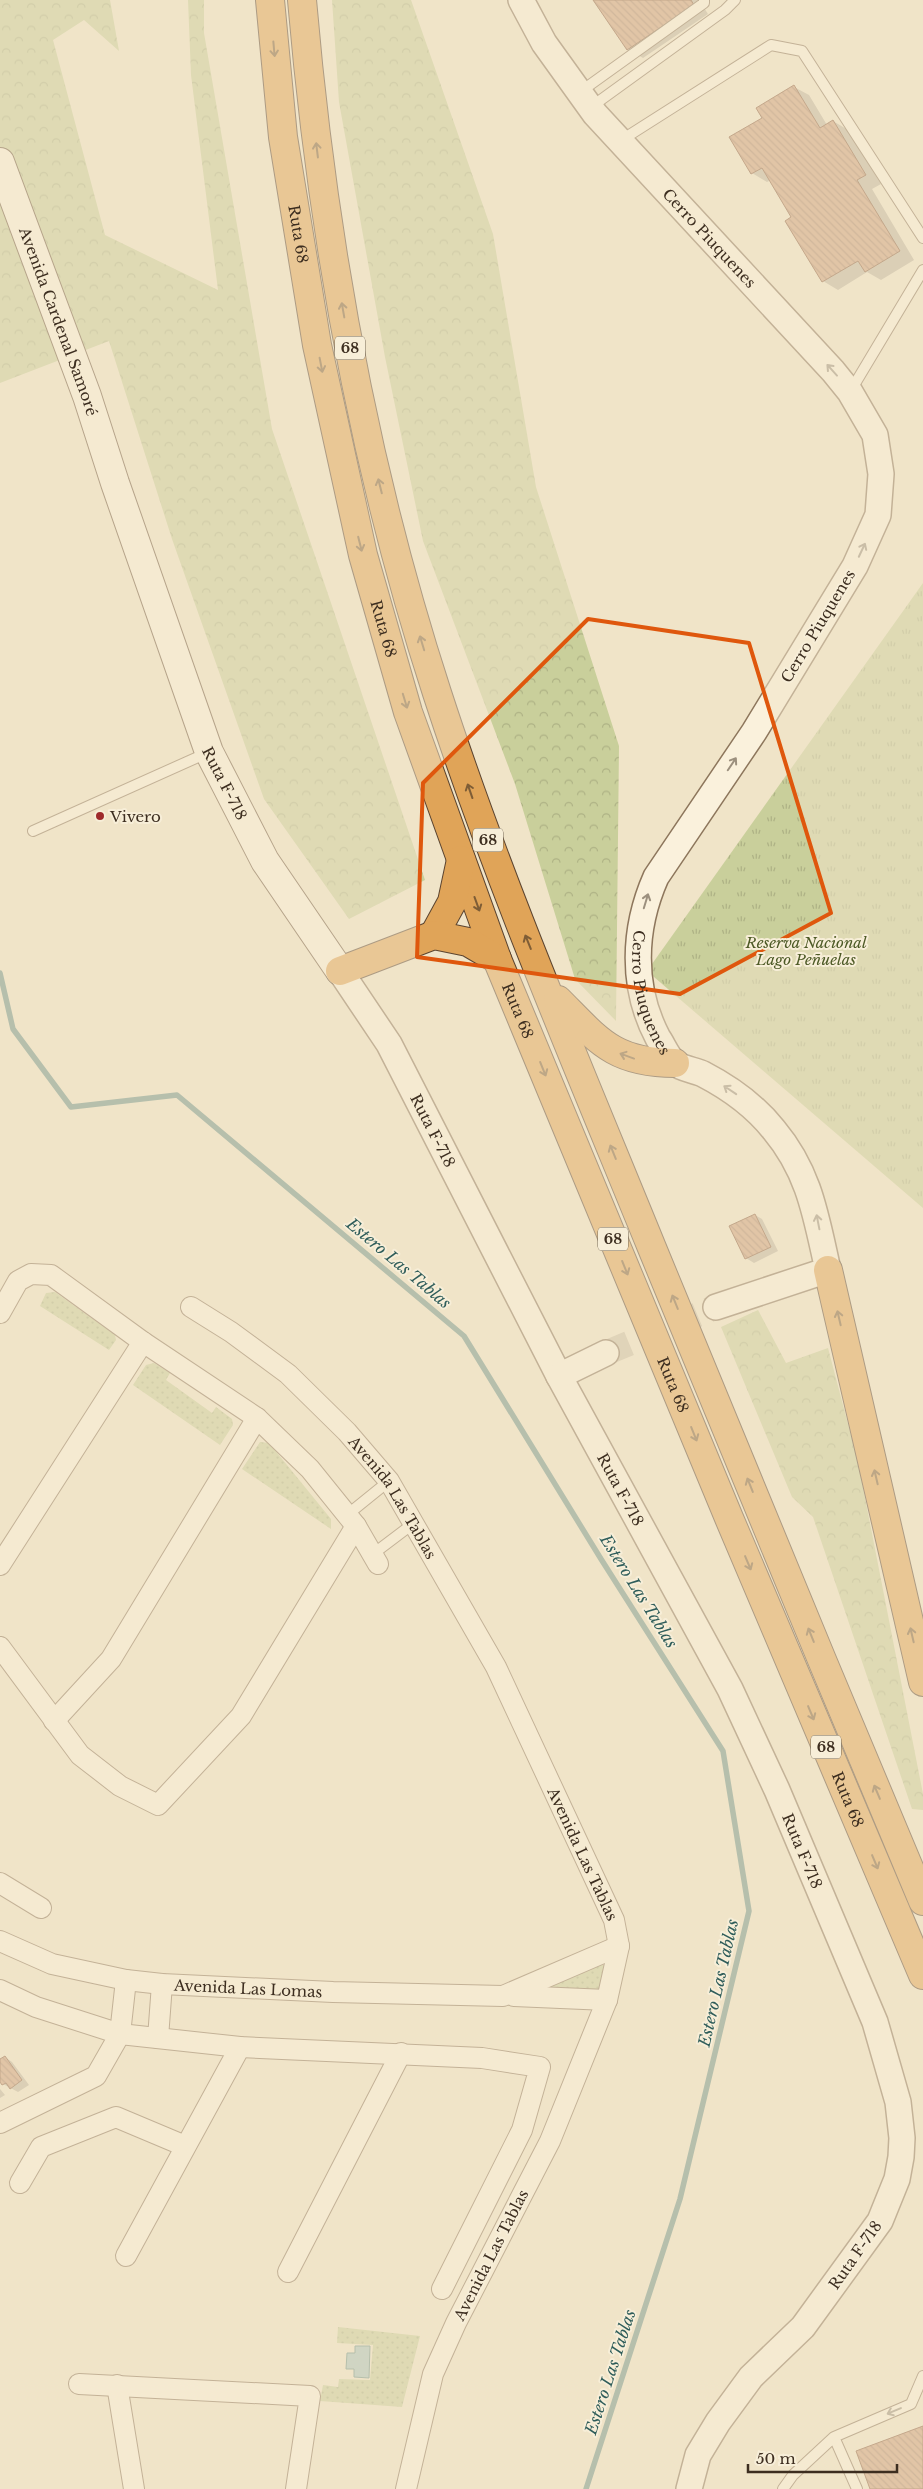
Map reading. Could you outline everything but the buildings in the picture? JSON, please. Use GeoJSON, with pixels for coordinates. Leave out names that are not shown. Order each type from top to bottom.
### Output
{"type":"FeatureCollection","features":[{"type":"Feature","properties":{"kind":"highway","name":"Ruta 68"},"geometry":{"type":"LineString","coordinates":[[270,0],[278,93],[293,207],[317,345],[346,483],[375,599],[408,712],[497,959],[729,1518],[923,1975]]}},
{"type":"Feature","properties":{"kind":"highway","name":"Ruta 68"},"geometry":{"type":"LineString","coordinates":[[302,0],[318,155],[334,259],[355,371],[394,544],[414,617],[451,736],[480,819],[546,988],[822,1662],[923,1901]]}},
{"type":"Feature","properties":{"kind":"highway"},"geometry":{"type":"LineString","coordinates":[[434,935],[452,902],[461,858]]}},
{"type":"Feature","properties":{"kind":"highway"},"geometry":{"type":"LineString","coordinates":[[340,971],[434,935],[468,942],[497,959]]}},
{"type":"Feature","properties":{"kind":"highway"},"geometry":{"type":"LineString","coordinates":[[546,988],[579,1024],[603,1044],[638,1059],[675,1063]]}},
{"type":"Feature","properties":{"kind":"highway"},"geometry":{"type":"LineString","coordinates":[[828,1270],[923,1682]]}},
{"type":"Feature","properties":{"kind":"main road","name":"Avenida Cardenal Samoré"},"geometry":{"type":"LineString","coordinates":[[0,162],[87,396],[114,483]]}},
{"type":"Feature","properties":{"kind":"main road","name":"Ruta F-718"},"geometry":{"type":"LineString","coordinates":[[114,483],[209,752],[265,861],[340,971]]}},
{"type":"Feature","properties":{"kind":"street","name":"Cerro Piuquenes"},"geometry":{"type":"LineString","coordinates":[[521,0],[544,43],[585,100],[619,141],[850,392],[875,435],[881,474],[878,515],[855,566],[759,724],[656,877],[643,912],[638,949],[641,989],[654,1028],[675,1063],[719,1082],[739,1096],[757,1112],[788,1148],[810,1193],[828,1270]]}},
{"type":"Feature","properties":{"kind":"street","name":"Ruta F-718"},"geometry":{"type":"LineString","coordinates":[[340,971],[389,1044],[559,1376],[730,1689],[777,1790],[874,2022],[898,2102],[902,2138],[897,2179],[880,2221],[803,2327],[751,2377],[718,2422],[698,2455],[689,2489]]}},
{"type":"Feature","properties":{"kind":"street"},"geometry":{"type":"LineString","coordinates":[[716,1307],[828,1270]]}},
{"type":"Feature","properties":{"kind":"street"},"geometry":{"type":"LineString","coordinates":[[0,1313],[18,1281],[31,1274],[51,1275],[143,1342],[258,1418],[310,1469],[351,1520],[375,1559]]}},
{"type":"Feature","properties":{"kind":"street","name":"Avenida Las Tablas"},"geometry":{"type":"LineString","coordinates":[[191,1307],[231,1332],[288,1374],[348,1432],[389,1481],[496,1667],[614,1920],[620,1946],[607,2000],[550,2141],[456,2323],[433,2374],[406,2489]]}},
{"type":"Feature","properties":{"kind":"street"},"geometry":{"type":"LineString","coordinates":[[0,1565],[143,1342]]}},
{"type":"Feature","properties":{"kind":"street"},"geometry":{"type":"LineString","coordinates":[[559,1376],[606,1352]]}},
{"type":"Feature","properties":{"kind":"street"},"geometry":{"type":"LineString","coordinates":[[54,1721],[111,1659],[258,1418]]}},
{"type":"Feature","properties":{"kind":"street"},"geometry":{"type":"LineString","coordinates":[[0,1647],[80,1755],[120,1786],[158,1805],[241,1716],[351,1520]]}},
{"type":"Feature","properties":{"kind":"street"},"geometry":{"type":"LineString","coordinates":[[0,1883],[41,1908]]}},
{"type":"Feature","properties":{"kind":"street","name":"Avenida Las Lomas"},"geometry":{"type":"LineString","coordinates":[[0,1942],[52,1964],[126,1980],[162,1984],[332,1992],[607,2000]]}},
{"type":"Feature","properties":{"kind":"street","name":"Avenida Las Lomas"},"geometry":{"type":"LineString","coordinates":[[503,1996],[620,1946]]}},
{"type":"Feature","properties":{"kind":"street"},"geometry":{"type":"LineString","coordinates":[[0,2123],[96,2076],[120,2034],[126,1980]]}},
{"type":"Feature","properties":{"kind":"street"},"geometry":{"type":"LineString","coordinates":[[158,2038],[162,1984]]}},
{"type":"Feature","properties":{"kind":"street"},"geometry":{"type":"LineString","coordinates":[[0,1990],[36,2007],[120,2034],[240,2047],[482,2058],[540,2067],[522,2130],[442,2289]]}},
{"type":"Feature","properties":{"kind":"street"},"geometry":{"type":"LineString","coordinates":[[126,2256],[240,2047]]}},
{"type":"Feature","properties":{"kind":"street"},"geometry":{"type":"LineString","coordinates":[[288,2272],[401,2054]]}},
{"type":"Feature","properties":{"kind":"street"},"geometry":{"type":"LineString","coordinates":[[20,2183],[41,2147],[116,2117],[185,2146]]}},
{"type":"Feature","properties":{"kind":"street"},"geometry":{"type":"LineString","coordinates":[[79,2384],[310,2396],[296,2489]]}},
{"type":"Feature","properties":{"kind":"street"},"geometry":{"type":"LineString","coordinates":[[117,2385],[134,2489]]}},
{"type":"Feature","properties":{"kind":"lane"},"geometry":{"type":"LineString","coordinates":[[585,100],[704,3],[704,0]]}},
{"type":"Feature","properties":{"kind":"lane"},"geometry":{"type":"LineString","coordinates":[[585,100],[725,10],[735,0]]}},
{"type":"Feature","properties":{"kind":"lane"},"geometry":{"type":"LineString","coordinates":[[619,141],[771,45],[802,51],[923,238]]}},
{"type":"Feature","properties":{"kind":"lane"},"geometry":{"type":"LineString","coordinates":[[850,392],[923,270]]}},
{"type":"Feature","properties":{"kind":"lane"},"geometry":{"type":"LineString","coordinates":[[32,831],[209,752]]}},
{"type":"Feature","properties":{"kind":"lane"},"geometry":{"type":"LineString","coordinates":[[351,1520],[389,1481]]}},
{"type":"Feature","properties":{"kind":"lane"},"geometry":{"type":"LineString","coordinates":[[375,1559],[414,1523]]}},
{"type":"Feature","properties":{"kind":"lane"},"geometry":{"type":"LineString","coordinates":[[911,2404],[923,2376]]}},
{"type":"Feature","properties":{"kind":"lane"},"geometry":{"type":"LineString","coordinates":[[783,2489],[793,2475],[834,2437],[923,2400]]}},
{"type":"Feature","properties":{"kind":"lane"},"geometry":{"type":"LineString","coordinates":[[834,2437],[857,2489]]}},
{"type":"Feature","properties":{"kind":"highlighted area"},"geometry":{"type":"Polygon","coordinates":[[[588,619],[749,643],[831,913],[680,994],[417,957],[423,783],[588,619]]]}},
{"type":"Feature","properties":{"kind":"green space"},"geometry":{"type":"Polygon","coordinates":[[[0,0],[110,0],[119,51],[84,20],[53,40],[105,235],[218,290],[191,75],[188,0],[204,0],[204,33],[272,429],[425,880],[349,919],[264,799],[172,539],[109,341],[0,383],[0,0]]]}},
{"type":"Feature","properties":{"kind":"green space"},"geometry":{"type":"Polygon","coordinates":[[[332,0],[411,0],[493,234],[536,487],[619,746],[616,1021],[575,979],[515,784],[423,541],[385,357],[339,102],[332,0]]]}},
{"type":"Feature","properties":{"kind":"green space","name":"Reserva Nacional Lago Peñuelas"},"geometry":{"type":"Polygon","coordinates":[[[923,583],[923,1208],[647,971],[923,583]]]}},
{"type":"Feature","properties":{"kind":"green space"},"geometry":{"type":"Polygon","coordinates":[[[55,1292],[115,1335],[116,1340],[109,1350],[40,1306],[46,1293],[55,1292]]]}},
{"type":"Feature","properties":{"kind":"green space"},"geometry":{"type":"Polygon","coordinates":[[[758,1310],[786,1363],[828,1348],[858,1462],[923,1794],[923,1810],[912,1809],[813,1517],[792,1497],[721,1327],[758,1310]]]}},
{"type":"Feature","properties":{"kind":"green space"},"geometry":{"type":"Polygon","coordinates":[[[154,1363],[170,1373],[166,1380],[212,1413],[216,1407],[232,1419],[233,1425],[220,1445],[133,1385],[146,1365],[154,1363]]]}},
{"type":"Feature","properties":{"kind":"green space"},"geometry":{"type":"Polygon","coordinates":[[[260,1442],[269,1443],[331,1519],[331,1529],[242,1469],[260,1442]]]}},
{"type":"Feature","properties":{"kind":"green space"},"geometry":{"type":"Polygon","coordinates":[[[602,1964],[605,1966],[598,1992],[545,1989],[602,1964]]]}},
{"type":"Feature","properties":{"kind":"green space"},"geometry":{"type":"Polygon","coordinates":[[[338,2327],[420,2336],[402,2407],[320,2401],[323,2385],[338,2387],[339,2379],[370,2380],[373,2345],[337,2343],[338,2327]]]}},
{"type":"Feature","properties":{"kind":"water"},"geometry":{"type":"Polygon","coordinates":[[[355,2346],[370,2346],[369,2378],[354,2377],[354,2369],[346,2369],[347,2353],[355,2353],[355,2346]]]}},
{"type":"Feature","properties":{"kind":"waterway","name":"Estero Las Tablas"},"geometry":{"type":"LineString","coordinates":[[0,973],[13,1029],[71,1107],[177,1095],[464,1336],[601,1559],[723,1751],[749,1911],[680,2199],[586,2489]]}},
{"type":"Feature","properties":{"kind":"tunnel"},"geometry":{"type":"LineString","coordinates":[[606,1353],[716,1307]]}},
{"type":"Feature","properties":{"kind":"place","name":"Vivero"},"geometry":{"type":"Point","coordinates":[100,816]}}]}
